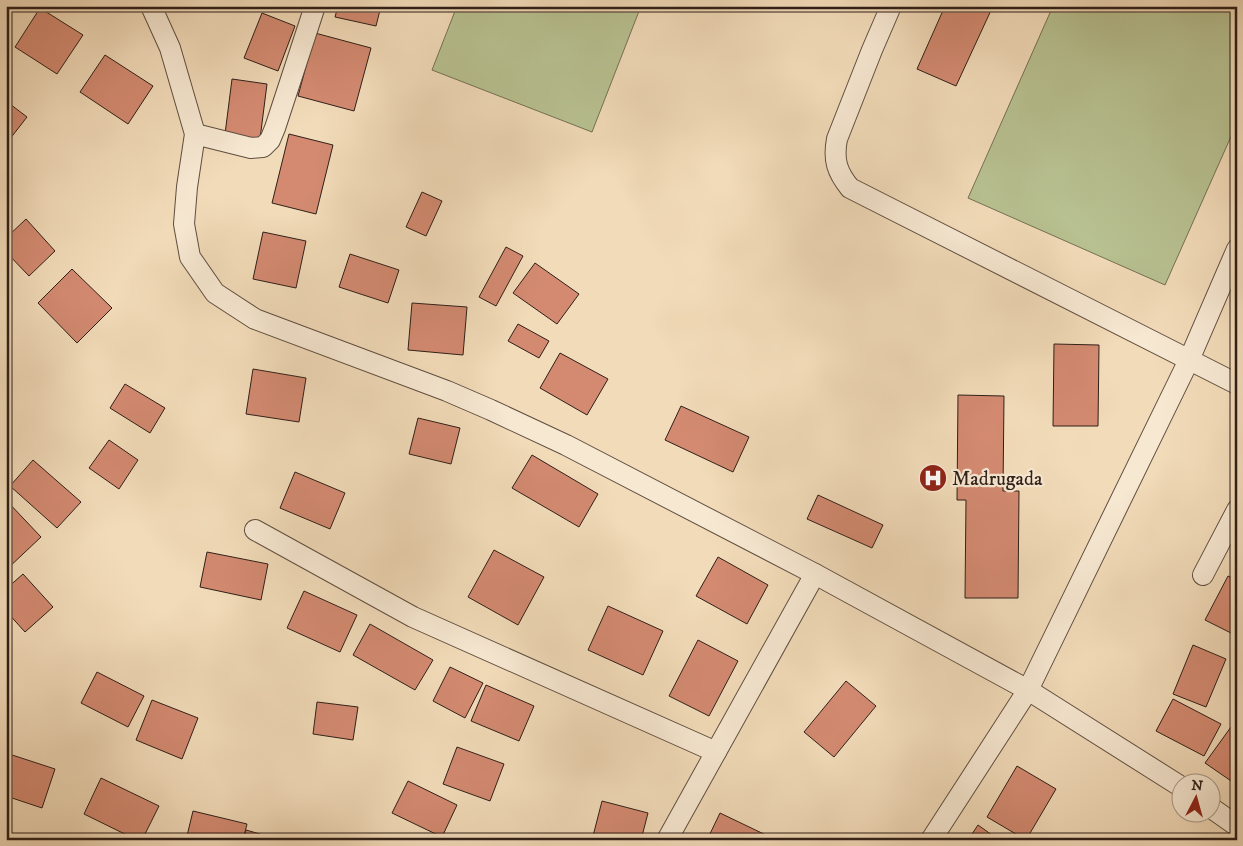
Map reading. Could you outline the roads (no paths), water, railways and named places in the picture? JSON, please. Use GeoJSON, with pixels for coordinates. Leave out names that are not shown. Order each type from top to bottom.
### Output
{"type":"FeatureCollection","features":[{"type":"Feature","properties":{"kind":"street"},"geometry":{"type":"LineString","coordinates":[[151,6],[170,48],[194,134],[184,224],[190,257],[215,293],[255,319],[447,391],[566,445],[816,574],[1028,690],[1170,780]]}},
{"type":"Feature","properties":{"kind":"street"},"geometry":{"type":"LineString","coordinates":[[194,134],[251,148],[263,147],[270,140],[316,6]]}},
{"type":"Feature","properties":{"kind":"street"},"geometry":{"type":"LineString","coordinates":[[891,6],[837,139],[835,148],[836,165],[850,188],[1237,384]]}},
{"type":"Feature","properties":{"kind":"street"},"geometry":{"type":"LineString","coordinates":[[931,840],[1028,690],[1189,360],[1237,249]]}},
{"type":"Feature","properties":{"kind":"street"},"geometry":{"type":"LineString","coordinates":[[1203,575],[1237,510]]}},
{"type":"Feature","properties":{"kind":"street"},"geometry":{"type":"LineString","coordinates":[[255,530],[413,617],[716,752]]}},
{"type":"Feature","properties":{"kind":"street"},"geometry":{"type":"LineString","coordinates":[[667,840],[816,574]]}},
{"type":"Feature","properties":{"kind":"street"},"geometry":{"type":"LineString","coordinates":[[1220,814],[1237,826]]}},
{"type":"Feature","properties":{"kind":"place","name":"Madrugada"},"geometry":{"type":"Point","coordinates":[933,478]}}]}
